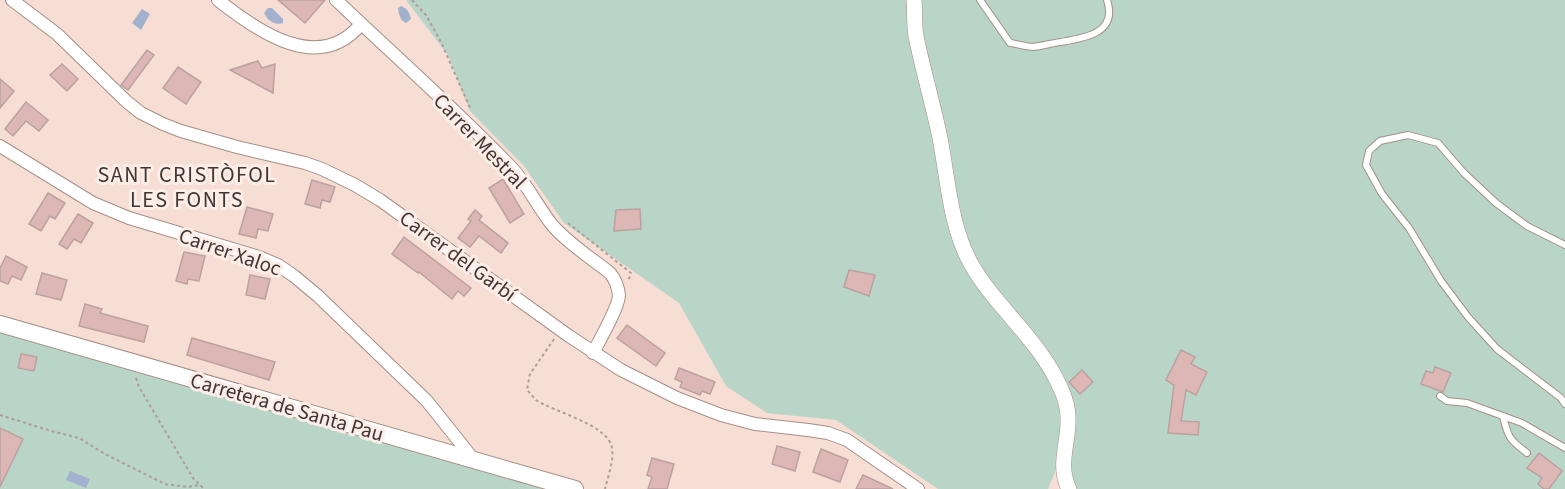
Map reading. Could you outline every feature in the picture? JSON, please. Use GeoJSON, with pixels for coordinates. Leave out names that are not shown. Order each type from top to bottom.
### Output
{"type":"FeatureCollection","features":[{"type":"Feature","properties":{"kind":"main road","name":"Carretera de Santa Pau"},"geometry":{"type":"LineString","coordinates":[[0,324],[575,489]]}},
{"type":"Feature","properties":{"kind":"street","name":"Carrer del Garbí"},"geometry":{"type":"LineString","coordinates":[[12,0],[57,34],[127,102],[157,122],[246,150],[322,169],[380,200],[560,330],[621,370],[677,398],[721,415],[755,424],[837,435],[918,489]]}},
{"type":"Feature","properties":{"kind":"street"},"geometry":{"type":"LineString","coordinates":[[218,0],[268,34],[289,44],[320,47],[334,44],[347,38],[361,24]]}},
{"type":"Feature","properties":{"kind":"street","name":"Carrer Mestral"},"geometry":{"type":"LineString","coordinates":[[336,0],[513,170],[567,240],[609,273],[617,285],[619,294]]}},
{"type":"Feature","properties":{"kind":"street"},"geometry":{"type":"LineString","coordinates":[[914,0],[916,35],[940,140],[958,237],[980,277],[1043,357],[1062,389],[1068,417],[1063,466],[1070,489]]}},
{"type":"Feature","properties":{"kind":"street","name":"Carrer Xaloc"},"geometry":{"type":"LineString","coordinates":[[0,146],[109,211],[260,257],[278,265],[318,296],[427,401],[474,460]]}},
{"type":"Feature","properties":{"kind":"street"},"geometry":{"type":"LineString","coordinates":[[593,353],[617,305],[619,294]]}},
{"type":"Feature","properties":{"kind":"lane"},"geometry":{"type":"LineString","coordinates":[[980,0],[1010,43],[1033,47],[1084,38],[1100,31],[1108,17],[1107,0]]}},
{"type":"Feature","properties":{"kind":"lane"},"geometry":{"type":"LineString","coordinates":[[1565,244],[1527,225],[1496,203],[1464,173],[1438,143],[1408,135],[1380,141],[1369,151],[1366,165],[1382,194],[1409,228],[1441,281],[1468,317],[1497,349],[1561,398],[1565,404]]}},
{"type":"Feature","properties":{"kind":"lane"},"geometry":{"type":"LineString","coordinates":[[1440,396],[1447,401],[1467,403],[1521,423],[1565,448]]}},
{"type":"Feature","properties":{"kind":"lane"},"geometry":{"type":"LineString","coordinates":[[1503,416],[1511,441],[1527,453]]}},
{"type":"Feature","properties":{"kind":"path"},"geometry":{"type":"LineString","coordinates":[[412,0],[426,15],[441,42],[471,111]]}},
{"type":"Feature","properties":{"kind":"path"},"geometry":{"type":"LineString","coordinates":[[561,218],[631,273],[627,284],[619,294]]}},
{"type":"Feature","properties":{"kind":"path"},"geometry":{"type":"LineString","coordinates":[[560,330],[530,374],[527,390],[536,399],[597,429],[608,437],[612,447],[612,460],[605,489]]}},
{"type":"Feature","properties":{"kind":"path"},"geometry":{"type":"LineString","coordinates":[[139,364],[135,374],[139,387],[193,478],[204,489]]}},
{"type":"Feature","properties":{"kind":"path"},"geometry":{"type":"LineString","coordinates":[[0,415],[79,438],[105,454],[165,484],[188,487],[200,485]]}},
{"type":"Feature","properties":{"kind":"green space"},"geometry":{"type":"Polygon","coordinates":[[[406,0],[1565,0],[1565,489],[1065,489],[1060,460],[1048,489],[938,489],[836,420],[767,413],[726,386],[679,303],[564,223],[524,166],[470,111],[448,55],[406,0]]]}},
{"type":"Feature","properties":{"kind":"green space"},"geometry":{"type":"Polygon","coordinates":[[[0,332],[543,489],[0,489],[0,332]]]}},
{"type":"Feature","properties":{"kind":"water"},"geometry":{"type":"Polygon","coordinates":[[[401,6],[407,10],[411,19],[406,23],[399,15],[398,8],[401,6]]]}},
{"type":"Feature","properties":{"kind":"water"},"geometry":{"type":"Polygon","coordinates":[[[268,8],[272,8],[283,19],[283,23],[274,23],[267,18],[264,13],[268,8]]]}},
{"type":"Feature","properties":{"kind":"water"},"geometry":{"type":"Polygon","coordinates":[[[142,9],[150,14],[141,30],[132,23],[142,9]]]}},
{"type":"Feature","properties":{"kind":"water"},"geometry":{"type":"Polygon","coordinates":[[[70,471],[90,479],[86,488],[66,480],[70,471]]]}},
{"type":"Feature","properties":{"kind":"building"},"geometry":{"type":"Polygon","coordinates":[[[278,0],[325,0],[305,23],[278,0]]]}},
{"type":"Feature","properties":{"kind":"building"},"geometry":{"type":"Polygon","coordinates":[[[147,50],[154,55],[128,90],[121,85],[147,50]]]}},
{"type":"Feature","properties":{"kind":"building"},"geometry":{"type":"Polygon","coordinates":[[[258,61],[262,68],[275,64],[273,93],[230,70],[258,61]]]}},
{"type":"Feature","properties":{"kind":"building"},"geometry":{"type":"Polygon","coordinates":[[[62,64],[78,79],[67,91],[50,75],[62,64]]]}},
{"type":"Feature","properties":{"kind":"building"},"geometry":{"type":"Polygon","coordinates":[[[178,67],[201,82],[186,104],[163,88],[178,67]]]}},
{"type":"Feature","properties":{"kind":"building"},"geometry":{"type":"Polygon","coordinates":[[[0,79],[14,91],[0,108],[0,79]]]}},
{"type":"Feature","properties":{"kind":"building"},"geometry":{"type":"Polygon","coordinates":[[[26,102],[48,120],[39,131],[26,121],[13,136],[5,129],[26,102]]]}},
{"type":"Feature","properties":{"kind":"building"},"geometry":{"type":"Polygon","coordinates":[[[503,179],[524,214],[510,223],[489,188],[503,179]]]}},
{"type":"Feature","properties":{"kind":"building"},"geometry":{"type":"Polygon","coordinates":[[[312,180],[335,187],[330,202],[322,200],[320,208],[305,204],[312,180]]]}},
{"type":"Feature","properties":{"kind":"building"},"geometry":{"type":"Polygon","coordinates":[[[48,193],[65,203],[55,219],[50,216],[41,231],[29,224],[48,193]]]}},
{"type":"Feature","properties":{"kind":"building"},"geometry":{"type":"Polygon","coordinates":[[[247,207],[273,214],[268,231],[258,229],[256,238],[239,234],[247,207]]]}},
{"type":"Feature","properties":{"kind":"building"},"geometry":{"type":"Polygon","coordinates":[[[640,209],[641,229],[614,231],[616,210],[640,209]]]}},
{"type":"Feature","properties":{"kind":"building"},"geometry":{"type":"Polygon","coordinates":[[[475,210],[482,216],[479,220],[508,243],[501,253],[479,236],[470,247],[458,238],[471,221],[468,219],[475,210]]]}},
{"type":"Feature","properties":{"kind":"building"},"geometry":{"type":"Polygon","coordinates":[[[78,214],[93,223],[81,243],[74,239],[67,249],[59,244],[78,214]]]}},
{"type":"Feature","properties":{"kind":"building"},"geometry":{"type":"Polygon","coordinates":[[[404,237],[471,288],[464,296],[458,291],[452,299],[419,272],[392,254],[404,237]]]}},
{"type":"Feature","properties":{"kind":"building"},"geometry":{"type":"Polygon","coordinates":[[[184,252],[205,256],[199,281],[188,279],[187,284],[176,281],[184,252]]]}},
{"type":"Feature","properties":{"kind":"building"},"geometry":{"type":"Polygon","coordinates":[[[6,256],[27,267],[21,280],[12,276],[8,284],[0,281],[0,268],[6,256]]]}},
{"type":"Feature","properties":{"kind":"building"},"geometry":{"type":"Polygon","coordinates":[[[849,270],[875,275],[869,296],[844,287],[849,270]]]}},
{"type":"Feature","properties":{"kind":"building"},"geometry":{"type":"Polygon","coordinates":[[[42,273],[67,280],[61,300],[36,294],[42,273]]]}},
{"type":"Feature","properties":{"kind":"building"},"geometry":{"type":"Polygon","coordinates":[[[250,275],[270,279],[265,299],[246,295],[250,275]]]}},
{"type":"Feature","properties":{"kind":"building"},"geometry":{"type":"Polygon","coordinates":[[[85,304],[102,309],[100,313],[148,326],[144,342],[79,326],[85,304]]]}},
{"type":"Feature","properties":{"kind":"building"},"geometry":{"type":"Polygon","coordinates":[[[627,325],[665,353],[656,366],[617,338],[627,325]]]}},
{"type":"Feature","properties":{"kind":"building"},"geometry":{"type":"Polygon","coordinates":[[[192,338],[275,362],[269,380],[187,355],[192,338]]]}},
{"type":"Feature","properties":{"kind":"building"},"geometry":{"type":"Polygon","coordinates":[[[1181,350],[1195,357],[1191,364],[1207,372],[1196,395],[1186,390],[1181,421],[1199,422],[1198,435],[1168,433],[1174,385],[1166,380],[1181,350]]]}},
{"type":"Feature","properties":{"kind":"building"},"geometry":{"type":"Polygon","coordinates":[[[21,354],[37,357],[34,371],[18,368],[21,354]]]}},
{"type":"Feature","properties":{"kind":"building"},"geometry":{"type":"Polygon","coordinates":[[[1435,367],[1451,373],[1443,392],[1421,384],[1426,371],[1433,373],[1435,367]]]}},
{"type":"Feature","properties":{"kind":"building"},"geometry":{"type":"Polygon","coordinates":[[[679,368],[715,382],[710,394],[702,391],[700,395],[680,387],[682,382],[675,379],[679,368]]]}},
{"type":"Feature","properties":{"kind":"building"},"geometry":{"type":"Polygon","coordinates":[[[1082,370],[1093,382],[1080,394],[1069,382],[1082,370]]]}},
{"type":"Feature","properties":{"kind":"building"},"geometry":{"type":"Polygon","coordinates":[[[0,428],[23,439],[0,487],[0,428]]]}},
{"type":"Feature","properties":{"kind":"building"},"geometry":{"type":"Polygon","coordinates":[[[777,446],[800,452],[795,471],[772,464],[777,446]]]}},
{"type":"Feature","properties":{"kind":"building"},"geometry":{"type":"Polygon","coordinates":[[[821,449],[848,460],[840,482],[813,472],[821,449]]]}},
{"type":"Feature","properties":{"kind":"building"},"geometry":{"type":"Polygon","coordinates":[[[1539,453],[1562,471],[1549,489],[1544,489],[1538,484],[1542,478],[1527,468],[1539,453]]]}},
{"type":"Feature","properties":{"kind":"building"},"geometry":{"type":"Polygon","coordinates":[[[652,458],[674,464],[667,489],[648,489],[652,477],[647,475],[652,458]]]}},
{"type":"Feature","properties":{"kind":"building"},"geometry":{"type":"Polygon","coordinates":[[[863,475],[893,489],[856,489],[863,475]]]}},
{"type":"Feature","properties":{"kind":"district","name":"SANT CRISTÒFOL LES FONTS"},"geometry":{"type":"Point","coordinates":[187,188]}}]}
